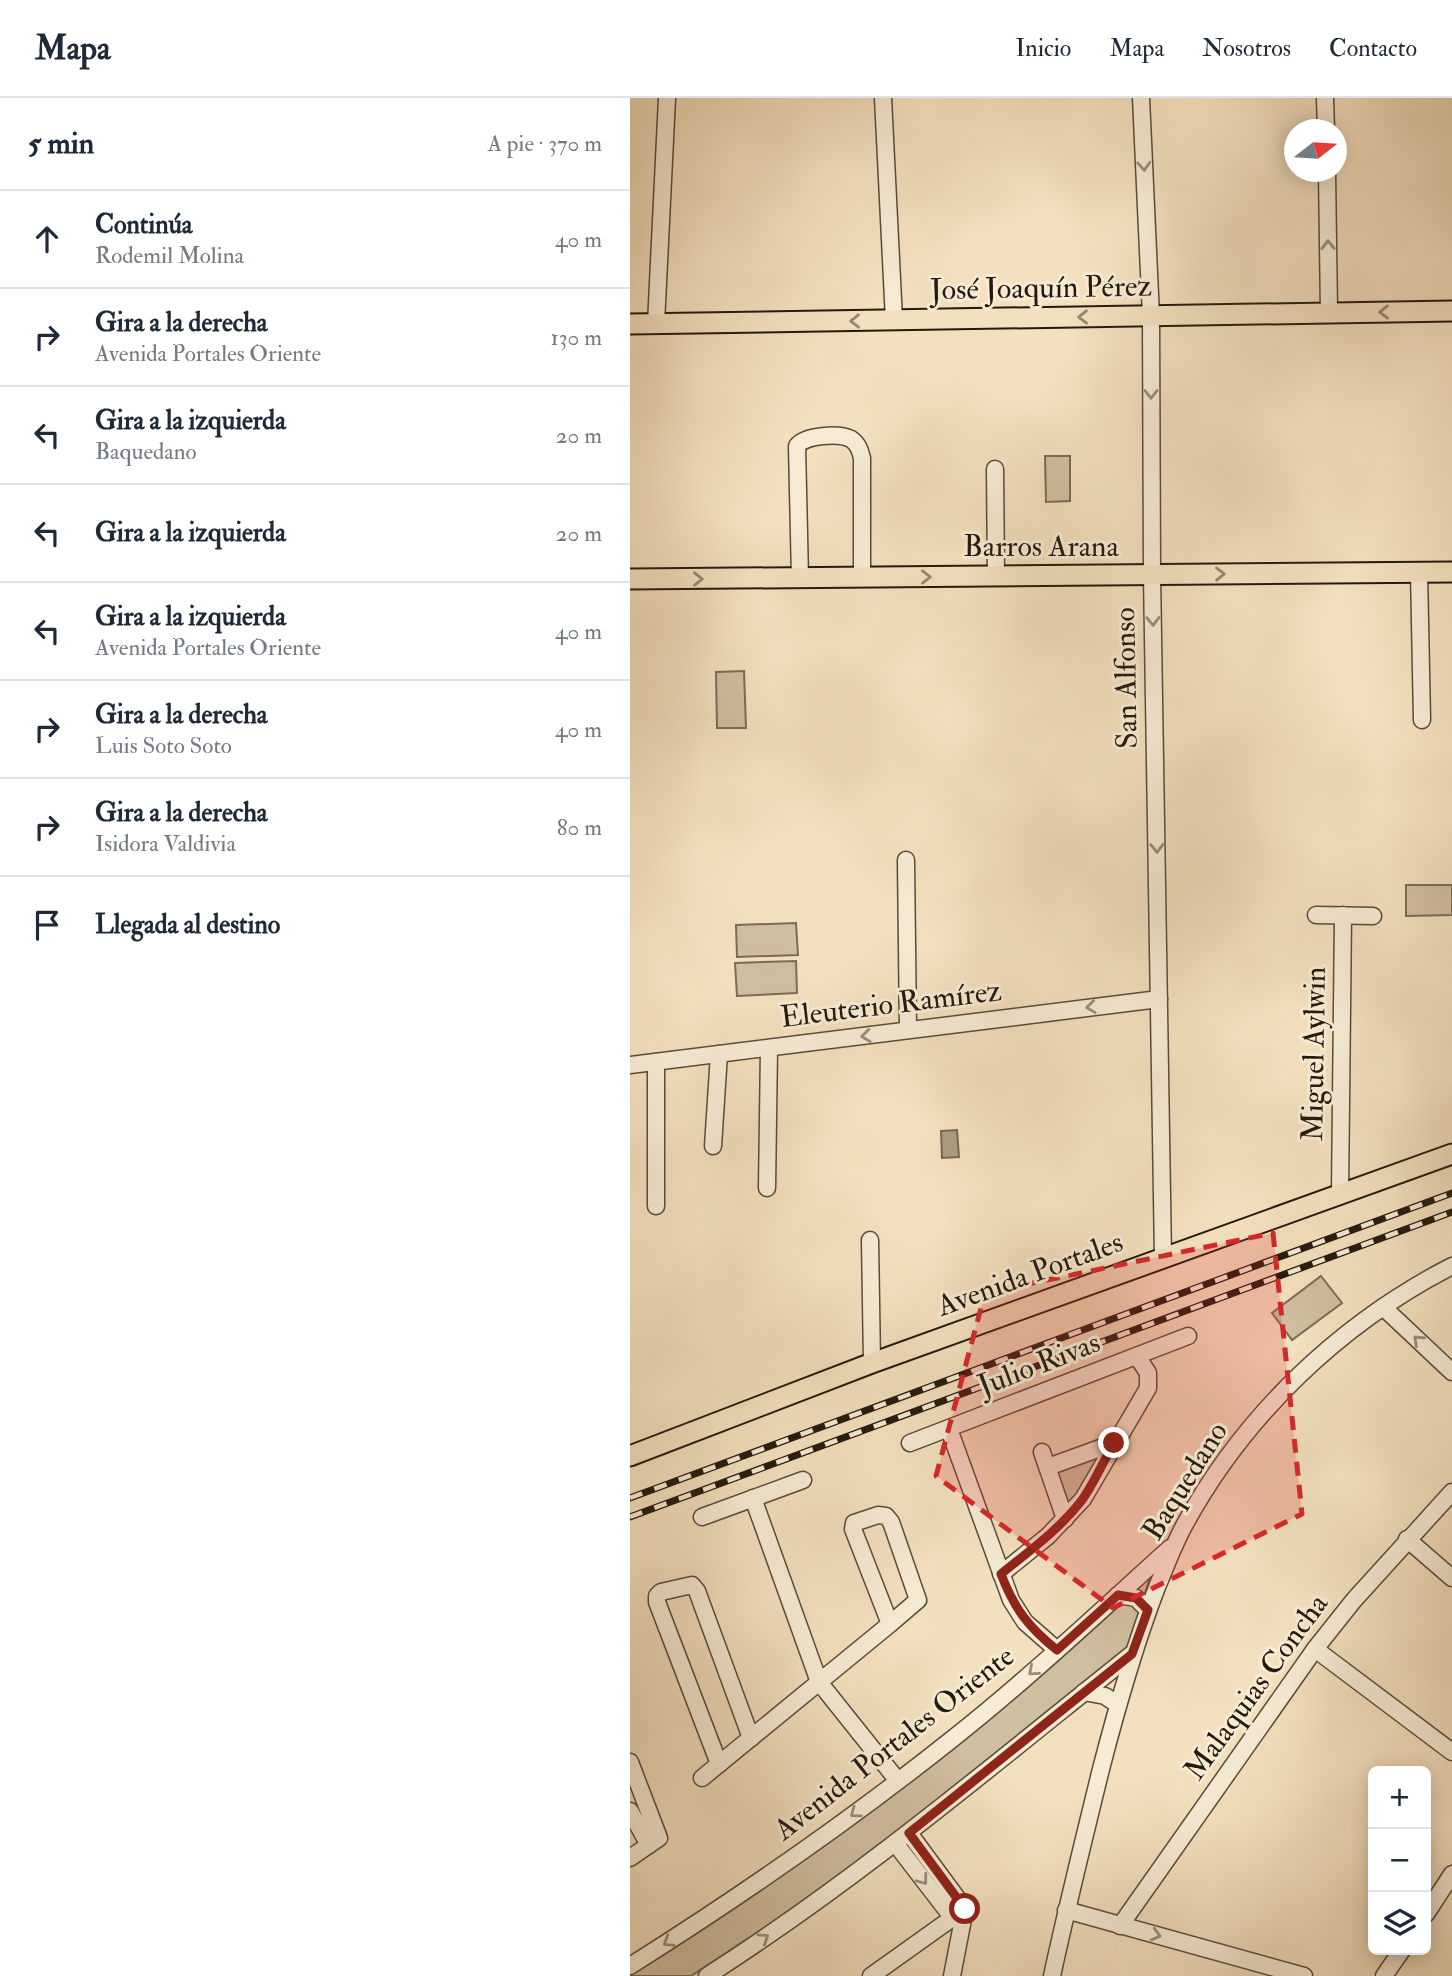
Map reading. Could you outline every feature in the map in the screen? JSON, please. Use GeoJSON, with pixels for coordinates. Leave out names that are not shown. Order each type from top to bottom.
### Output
{"type":"FeatureCollection","features":[{"type":"Feature","properties":{"kind":"main road","name":"José Joaquín Pérez"},"geometry":{"type":"LineString","coordinates":[[630,324],[1452,311]]}},
{"type":"Feature","properties":{"kind":"main road","name":"Barros Arana"},"geometry":{"type":"LineString","coordinates":[[630,579],[1452,572]]}},
{"type":"Feature","properties":{"kind":"main road","name":"Avenida Portales"},"geometry":{"type":"LineString","coordinates":[[630,1456],[872,1363],[1452,1154]]}},
{"type":"Feature","properties":{"kind":"street"},"geometry":{"type":"LineString","coordinates":[[656,324],[667,98]]}},
{"type":"Feature","properties":{"kind":"street"},"geometry":{"type":"LineString","coordinates":[[883,98],[894,320]]}},
{"type":"Feature","properties":{"kind":"street","name":"San Alfonso"},"geometry":{"type":"LineString","coordinates":[[1141,98],[1151,316],[1152,575],[1163,1258]]}},
{"type":"Feature","properties":{"kind":"street"},"geometry":{"type":"LineString","coordinates":[[1325,98],[1326,119]]}},
{"type":"Feature","properties":{"kind":"street"},"geometry":{"type":"LineString","coordinates":[[1327,182],[1329,313]]}},
{"type":"Feature","properties":{"kind":"street"},"geometry":{"type":"LineString","coordinates":[[800,578],[797,446],[801,440],[809,437],[847,438],[859,447],[862,458],[862,578]]}},
{"type":"Feature","properties":{"kind":"street"},"geometry":{"type":"LineString","coordinates":[[995,469],[996,577]]}},
{"type":"Feature","properties":{"kind":"street"},"geometry":{"type":"LineString","coordinates":[[1419,572],[1422,720]]}},
{"type":"Feature","properties":{"kind":"street"},"geometry":{"type":"LineString","coordinates":[[906,860],[908,1030]]}},
{"type":"Feature","properties":{"kind":"street"},"geometry":{"type":"LineString","coordinates":[[1316,915],[1373,916]]}},
{"type":"Feature","properties":{"kind":"street","name":"Miguel Aylwin"},"geometry":{"type":"LineString","coordinates":[[1340,1194],[1343,915]]}},
{"type":"Feature","properties":{"kind":"street","name":"Eleuterio Ramírez"},"geometry":{"type":"LineString","coordinates":[[630,1065],[1159,999]]}},
{"type":"Feature","properties":{"kind":"street"},"geometry":{"type":"LineString","coordinates":[[767,1188],[769,1048]]}},
{"type":"Feature","properties":{"kind":"street"},"geometry":{"type":"LineString","coordinates":[[713,1146],[719,1054]]}},
{"type":"Feature","properties":{"kind":"street"},"geometry":{"type":"LineString","coordinates":[[656,1062],[656,1206]]}},
{"type":"Feature","properties":{"kind":"street"},"geometry":{"type":"LineString","coordinates":[[870,1240],[872,1363]]}},
{"type":"Feature","properties":{"kind":"street","name":"Baquedano"},"geometry":{"type":"LineString","coordinates":[[1052,1976],[1117,1704],[1132,1654],[1175,1544],[1214,1476],[1262,1415],[1334,1343],[1383,1307],[1452,1266]]}},
{"type":"Feature","properties":{"kind":"street"},"geometry":{"type":"LineString","coordinates":[[1383,1307],[1452,1372]]}},
{"type":"Feature","properties":{"kind":"street","name":"Julio Rivas"},"geometry":{"type":"LineString","coordinates":[[910,1443],[1188,1336]]}},
{"type":"Feature","properties":{"kind":"street"},"geometry":{"type":"LineString","coordinates":[[1001,1574],[1048,1536],[1083,1499],[1148,1388],[1148,1373],[1138,1356]]}},
{"type":"Feature","properties":{"kind":"street"},"geometry":{"type":"LineString","coordinates":[[949,1429],[1011,1600],[1025,1622],[1057,1650]]}},
{"type":"Feature","properties":{"kind":"street"},"geometry":{"type":"LineString","coordinates":[[1065,1519],[1045,1459],[1114,1443]]}},
{"type":"Feature","properties":{"kind":"street"},"geometry":{"type":"LineString","coordinates":[[702,1517],[803,1480]]}},
{"type":"Feature","properties":{"kind":"street","name":"Malaquias Concha"},"geometry":{"type":"LineString","coordinates":[[1120,1926],[1315,1649],[1353,1600],[1452,1492]]}},
{"type":"Feature","properties":{"kind":"street"},"geometry":{"type":"LineString","coordinates":[[753,1498],[819,1682],[898,1781]]}},
{"type":"Feature","properties":{"kind":"street"},"geometry":{"type":"LineString","coordinates":[[702,1778],[890,1624],[918,1600],[891,1522],[886,1516],[878,1516],[855,1523],[853,1529],[890,1624]]}},
{"type":"Feature","properties":{"kind":"street"},"geometry":{"type":"LineString","coordinates":[[1407,1539],[1452,1578]]}},
{"type":"Feature","properties":{"kind":"street","name":"Avenida Portales Oriente"},"geometry":{"type":"LineString","coordinates":[[630,1965],[757,1883],[898,1781],[1057,1650],[1175,1544]]}},
{"type":"Feature","properties":{"kind":"street"},"geometry":{"type":"LineString","coordinates":[[719,1764],[657,1602],[657,1596],[661,1592],[692,1585],[697,1591],[751,1738]]}},
{"type":"Feature","properties":{"kind":"street"},"geometry":{"type":"LineString","coordinates":[[1118,1595],[1136,1598],[1148,1610]]}},
{"type":"Feature","properties":{"kind":"street"},"geometry":{"type":"LineString","coordinates":[[1315,1649],[1452,1752]]}},
{"type":"Feature","properties":{"kind":"street"},"geometry":{"type":"LineString","coordinates":[[707,1976],[772,1933],[909,1833],[1132,1654]]}},
{"type":"Feature","properties":{"kind":"street"},"geometry":{"type":"LineString","coordinates":[[1084,1692],[1098,1693],[1117,1704]]}},
{"type":"Feature","properties":{"kind":"street"},"geometry":{"type":"LineString","coordinates":[[630,1762],[654,1842]]}},
{"type":"Feature","properties":{"kind":"street"},"geometry":{"type":"LineString","coordinates":[[630,1811],[654,1842]]}},
{"type":"Feature","properties":{"kind":"street"},"geometry":{"type":"LineString","coordinates":[[909,1833],[958,1913],[953,1976]]}},
{"type":"Feature","properties":{"kind":"street"},"geometry":{"type":"LineString","coordinates":[[630,1857],[654,1842]]}},
{"type":"Feature","properties":{"kind":"street"},"geometry":{"type":"LineString","coordinates":[[895,1843],[958,1913]]}},
{"type":"Feature","properties":{"kind":"street"},"geometry":{"type":"LineString","coordinates":[[1431,1906],[1452,1874]]}},
{"type":"Feature","properties":{"kind":"street"},"geometry":{"type":"LineString","coordinates":[[1066,1910],[1304,1976]]}},
{"type":"Feature","properties":{"kind":"street"},"geometry":{"type":"LineString","coordinates":[[871,1976],[958,1913]]}},
{"type":"Feature","properties":{"kind":"street"},"geometry":{"type":"LineString","coordinates":[[1384,1976],[1399,1955]]}},
{"type":"Feature","properties":{"kind":"highlighted area"},"geometry":{"type":"Polygon","coordinates":[[[1273,1233],[1302,1514],[1113,1608],[936,1476],[985,1293],[1273,1233]]]}},
{"type":"Feature","properties":{"kind":"shaded area"},"geometry":{"type":"Polygon","coordinates":[[[1045,456],[1070,456],[1070,501],[1046,502],[1045,456]]]}},
{"type":"Feature","properties":{"kind":"shaded area"},"geometry":{"type":"Polygon","coordinates":[[[744,671],[746,728],[717,728],[716,672],[744,671]]]}},
{"type":"Feature","properties":{"kind":"shaded area"},"geometry":{"type":"Polygon","coordinates":[[[1406,885],[1452,885],[1452,915],[1406,916],[1406,885]]]}},
{"type":"Feature","properties":{"kind":"shaded area"},"geometry":{"type":"Polygon","coordinates":[[[796,923],[798,955],[737,957],[736,925],[796,923]]]}},
{"type":"Feature","properties":{"kind":"shaded area"},"geometry":{"type":"Polygon","coordinates":[[[796,961],[797,993],[737,996],[735,963],[796,961]]]}},
{"type":"Feature","properties":{"kind":"shaded area"},"geometry":{"type":"Polygon","coordinates":[[[957,1130],[959,1157],[942,1158],[941,1131],[957,1130]]]}},
{"type":"Feature","properties":{"kind":"shaded area"},"geometry":{"type":"Polygon","coordinates":[[[1321,1276],[1342,1303],[1292,1340],[1272,1313],[1321,1276]]]}},
{"type":"Feature","properties":{"kind":"shaded area"},"geometry":{"type":"Polygon","coordinates":[[[1106,1449],[1068,1512],[1052,1470],[1106,1449]]]}},
{"type":"Feature","properties":{"kind":"shaded area"},"geometry":{"type":"Polygon","coordinates":[[[1151,1574],[1127,1653],[900,1833],[793,1909],[691,1976],[630,1976],[630,1969],[732,1904],[1151,1574]]]}},
{"type":"Feature","properties":{"kind":"railway"},"geometry":{"type":"LineString","coordinates":[[630,1498],[1452,1193]]}},
{"type":"Feature","properties":{"kind":"railway"},"geometry":{"type":"LineString","coordinates":[[630,1517],[1452,1212]]}},
{"type":"Feature","properties":{"kind":"route"},"geometry":{"type":"LineString","coordinates":[[965,1909],[909,1833],[1132,1654],[1148,1610],[1136,1598],[1118,1595],[1057,1650],[1025,1622],[1011,1600],[1001,1574],[1048,1536],[1083,1499],[1114,1443]]}}]}
